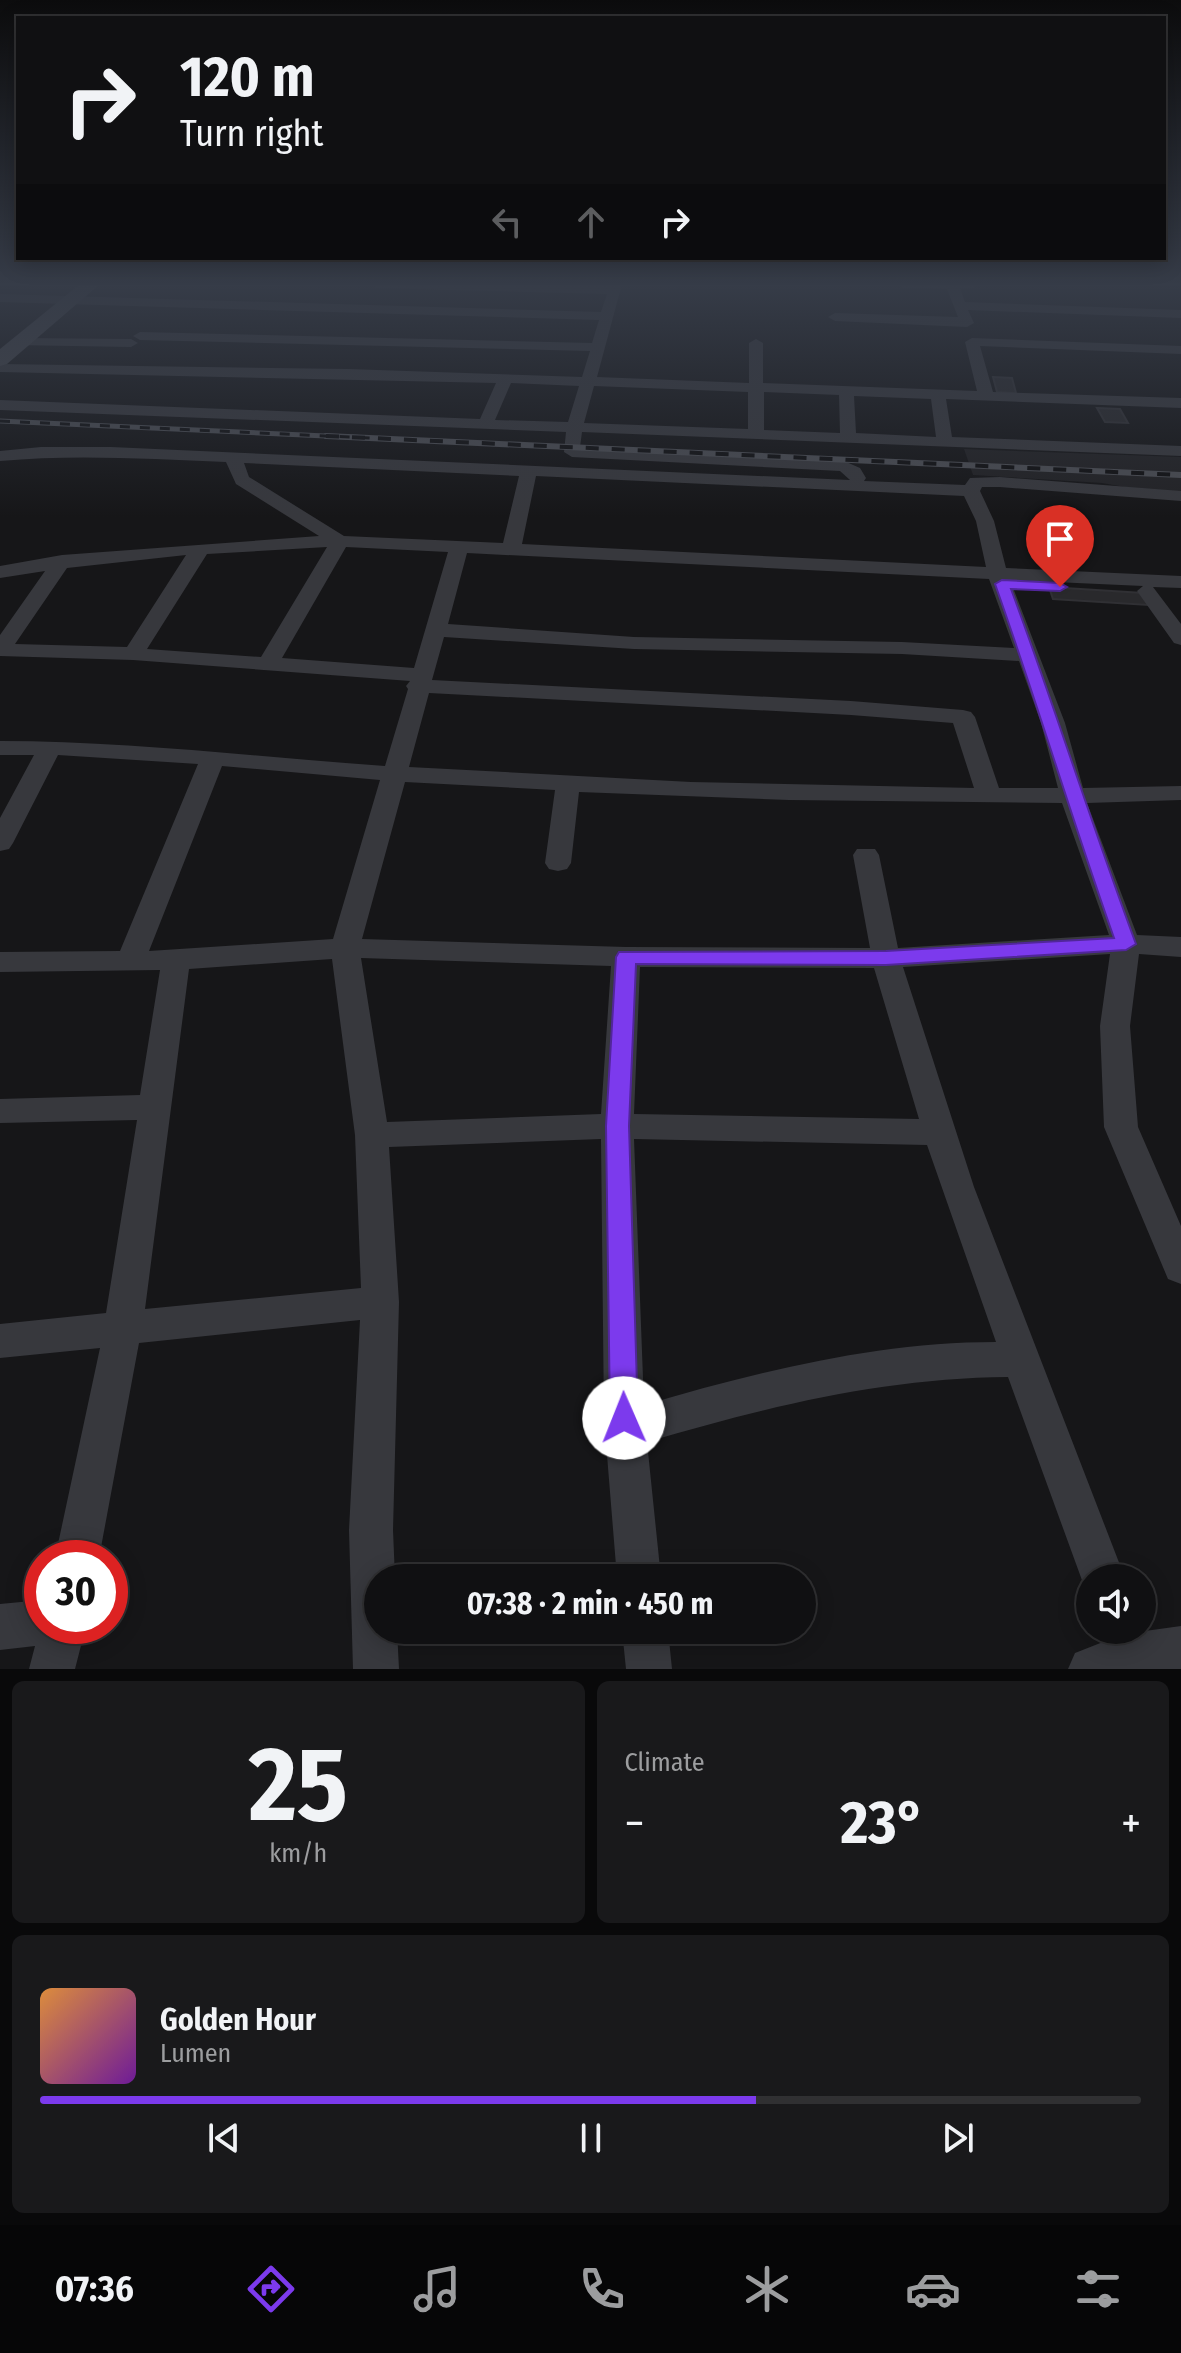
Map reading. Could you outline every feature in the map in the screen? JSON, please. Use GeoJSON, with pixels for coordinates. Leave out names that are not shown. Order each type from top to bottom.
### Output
{"type":"FeatureCollection","features":[{"type":"Feature","properties":{"kind":"street"},"geometry":{"type":"LineString","coordinates":[[107,370],[115,362]]}},
{"type":"Feature","properties":{"kind":"street"},"geometry":{"type":"LineString","coordinates":[[344,378],[356,362]]}},
{"type":"Feature","properties":{"kind":"street"},"geometry":{"type":"LineString","coordinates":[[593,362],[569,450],[577,454],[844,466],[854,472],[859,485]]}},
{"type":"Feature","properties":{"kind":"street"},"geometry":{"type":"LineString","coordinates":[[756,434],[757,362]]}},
{"type":"Feature","properties":{"kind":"street"},"geometry":{"type":"LineString","coordinates":[[977,362],[986,395]]}},
{"type":"Feature","properties":{"kind":"street"},"geometry":{"type":"LineString","coordinates":[[0,368],[344,378],[426,376],[587,383],[756,434],[1181,451]]}},
{"type":"Feature","properties":{"kind":"street"},"geometry":{"type":"LineString","coordinates":[[403,408],[426,376]]}},
{"type":"Feature","properties":{"kind":"street"},"geometry":{"type":"LineString","coordinates":[[486,423],[505,379]]}},
{"type":"Feature","properties":{"kind":"street"},"geometry":{"type":"LineString","coordinates":[[0,405],[321,410],[403,408],[486,423],[574,427],[758,389],[1181,403]]}},
{"type":"Feature","properties":{"kind":"street"},"geometry":{"type":"LineString","coordinates":[[846,391],[848,439]]}},
{"type":"Feature","properties":{"kind":"street"},"geometry":{"type":"LineString","coordinates":[[938,394],[945,443]]}},
{"type":"Feature","properties":{"kind":"street"},"geometry":{"type":"LineString","coordinates":[[0,456],[81,451],[971,491]]}},
{"type":"Feature","properties":{"kind":"street"},"geometry":{"type":"LineString","coordinates":[[233,458],[242,480],[340,541]]}},
{"type":"Feature","properties":{"kind":"street"},"geometry":{"type":"LineString","coordinates":[[511,551],[529,471]]}},
{"type":"Feature","properties":{"kind":"street"},"geometry":{"type":"LineString","coordinates":[[971,491],[976,482],[1000,482],[1181,496]]}},
{"type":"Feature","properties":{"kind":"street"},"geometry":{"type":"LineString","coordinates":[[971,491],[985,521],[1000,580],[1053,723],[1073,796],[1126,944],[1115,1026],[1121,1127],[1181,1268]]}},
{"type":"Feature","properties":{"kind":"street"},"geometry":{"type":"LineString","coordinates":[[267,665],[340,541]]}},
{"type":"Feature","properties":{"kind":"street"},"geometry":{"type":"LineString","coordinates":[[0,572],[62,561],[340,541],[1181,592]]}},
{"type":"Feature","properties":{"kind":"street"},"geometry":{"type":"LineString","coordinates":[[376,1669],[371,1530],[380,1302],[372,1135],[345,948],[459,548]]}},
{"type":"Feature","properties":{"kind":"street"},"geometry":{"type":"LineString","coordinates":[[133,654],[200,549]]}},
{"type":"Feature","properties":{"kind":"street"},"geometry":{"type":"LineString","coordinates":[[62,561],[0,650],[133,654],[419,680],[963,717],[989,795]]}},
{"type":"Feature","properties":{"kind":"street"},"geometry":{"type":"LineString","coordinates":[[1000,580],[1045,576],[1181,582]]}},
{"type":"Feature","properties":{"kind":"street"},"geometry":{"type":"LineString","coordinates":[[1147,591],[1181,639]]}},
{"type":"Feature","properties":{"kind":"street"},"geometry":{"type":"LineString","coordinates":[[436,630],[634,643],[902,648],[1027,655]]}},
{"type":"Feature","properties":{"kind":"street"},"geometry":{"type":"LineString","coordinates":[[0,843],[50,747]]}},
{"type":"Feature","properties":{"kind":"street"},"geometry":{"type":"LineString","coordinates":[[0,748],[109,748],[394,774],[568,783],[989,795],[1181,793]]}},
{"type":"Feature","properties":{"kind":"street"},"geometry":{"type":"LineString","coordinates":[[131,960],[213,758]]}},
{"type":"Feature","properties":{"kind":"street"},"geometry":{"type":"LineString","coordinates":[[558,863],[568,783]]}},
{"type":"Feature","properties":{"kind":"street"},"geometry":{"type":"LineString","coordinates":[[866,855],[886,958],[940,1132],[1098,1564]]}},
{"type":"Feature","properties":{"kind":"street"},"geometry":{"type":"LineString","coordinates":[[0,962],[176,960],[345,948],[626,957],[886,958],[1126,944],[1181,947]]}},
{"type":"Feature","properties":{"kind":"street"},"geometry":{"type":"LineString","coordinates":[[626,957],[617,1126],[625,1429],[638,1564]]}},
{"type":"Feature","properties":{"kind":"street"},"geometry":{"type":"LineString","coordinates":[[81,1540],[123,1329],[176,960]]}},
{"type":"Feature","properties":{"kind":"street"},"geometry":{"type":"LineString","coordinates":[[0,1111],[154,1107]]}},
{"type":"Feature","properties":{"kind":"street"},"geometry":{"type":"LineString","coordinates":[[372,1135],[617,1126],[940,1132]]}},
{"type":"Feature","properties":{"kind":"street"},"geometry":{"type":"LineString","coordinates":[[0,1341],[380,1302]]}},
{"type":"Feature","properties":{"kind":"street"},"geometry":{"type":"LineString","coordinates":[[625,1429],[708,1404],[843,1373],[931,1361],[1021,1359]]}},
{"type":"Feature","properties":{"kind":"street"},"geometry":{"type":"LineString","coordinates":[[0,1627],[24,1625]]}},
{"type":"Feature","properties":{"kind":"street"},"geometry":{"type":"LineString","coordinates":[[52,1669],[58,1644]]}},
{"type":"Feature","properties":{"kind":"street"},"geometry":{"type":"LineString","coordinates":[[646,1644],[649,1669]]}},
{"type":"Feature","properties":{"kind":"street"},"geometry":{"type":"LineString","coordinates":[[1120,1656],[1181,1649]]}},
{"type":"Feature","properties":{"kind":"shaded area"},"geometry":{"type":"Polygon","coordinates":[[[964,449],[1181,457],[1181,497],[1102,483],[973,475],[964,449]]]}},
{"type":"Feature","properties":{"kind":"building"},"geometry":{"type":"Polygon","coordinates":[[[993,377],[1012,378],[1016,393],[997,392],[993,377]]]}},
{"type":"Feature","properties":{"kind":"building"},"geometry":{"type":"Polygon","coordinates":[[[1097,408],[1120,409],[1128,423],[1105,422],[1097,408]]]}},
{"type":"Feature","properties":{"kind":"building"},"geometry":{"type":"Polygon","coordinates":[[[1049,587],[1143,593],[1148,605],[1053,599],[1049,587]]]}},
{"type":"Feature","properties":{"kind":"railway"},"geometry":{"type":"LineString","coordinates":[[0,421],[370,438]]}},
{"type":"Feature","properties":{"kind":"railway"},"geometry":{"type":"LineString","coordinates":[[326,436],[1181,475]]}},
{"type":"Feature","properties":{"kind":"route"},"geometry":{"type":"LineString","coordinates":[[624,1418],[617,1126],[626,957],[886,958],[1126,944],[1075,803],[1053,723],[1002,584],[1060,587]]}}]}
